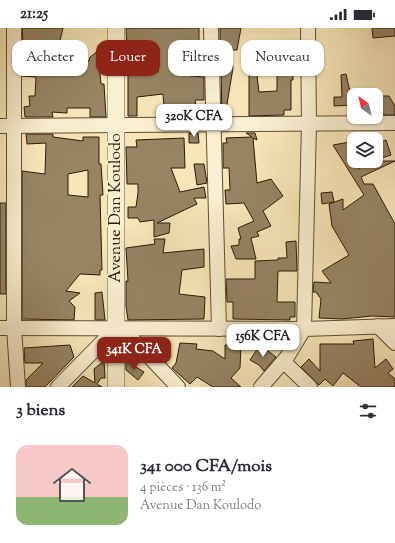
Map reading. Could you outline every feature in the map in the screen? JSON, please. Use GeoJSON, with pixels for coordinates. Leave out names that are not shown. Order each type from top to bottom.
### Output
{"type":"FeatureCollection","features":[{"type":"Feature","properties":{"kind":"street"},"geometry":{"type":"LineString","coordinates":[[14,28],[7,126],[7,328],[18,387]]}},
{"type":"Feature","properties":{"kind":"street","name":"Avenue Dan Koulodo"},"geometry":{"type":"LineString","coordinates":[[116,28],[119,329],[116,387]]}},
{"type":"Feature","properties":{"kind":"street"},"geometry":{"type":"LineString","coordinates":[[211,28],[212,125],[219,329]]}},
{"type":"Feature","properties":{"kind":"street"},"geometry":{"type":"LineString","coordinates":[[261,387],[284,362],[304,329],[308,124],[308,28]]}},
{"type":"Feature","properties":{"kind":"street"},"geometry":{"type":"LineString","coordinates":[[7,126],[395,123]]}},
{"type":"Feature","properties":{"kind":"street"},"geometry":{"type":"LineString","coordinates":[[378,326],[395,343]]}},
{"type":"Feature","properties":{"kind":"street"},"geometry":{"type":"LineString","coordinates":[[7,328],[304,329],[395,326]]}},
{"type":"Feature","properties":{"kind":"street"},"geometry":{"type":"LineString","coordinates":[[58,387],[119,329]]}},
{"type":"Feature","properties":{"kind":"street"},"geometry":{"type":"LineString","coordinates":[[119,329],[178,387]]}},
{"type":"Feature","properties":{"kind":"street"},"geometry":{"type":"LineString","coordinates":[[284,362],[310,387]]}},
{"type":"Feature","properties":{"kind":"building"},"geometry":{"type":"Polygon","coordinates":[[[22,28],[63,28],[60,40],[23,40],[22,28]]]}},
{"type":"Feature","properties":{"kind":"building"},"geometry":{"type":"Polygon","coordinates":[[[126,28],[199,28],[199,40],[168,40],[168,76],[204,77],[204,100],[195,100],[197,116],[188,116],[188,110],[164,106],[163,94],[137,97],[137,116],[128,116],[128,76],[160,76],[160,40],[127,40],[126,28]]]}},
{"type":"Feature","properties":{"kind":"building"},"geometry":{"type":"Polygon","coordinates":[[[220,28],[241,28],[237,50],[233,50],[233,40],[220,40],[220,28]]]}},
{"type":"Feature","properties":{"kind":"building"},"geometry":{"type":"Polygon","coordinates":[[[372,28],[395,28],[395,36],[373,38],[372,28]]]}},
{"type":"Feature","properties":{"kind":"building"},"geometry":{"type":"Polygon","coordinates":[[[96,52],[96,76],[100,76],[101,84],[104,84],[106,117],[90,117],[90,108],[67,108],[67,113],[52,112],[53,117],[25,117],[24,107],[30,106],[29,96],[35,96],[36,77],[22,76],[88,76],[88,61],[90,57],[96,52]]]}},
{"type":"Feature","properties":{"kind":"building"},"geometry":{"type":"Polygon","coordinates":[[[346,74],[349,88],[347,88],[347,105],[334,106],[334,97],[342,97],[341,75],[346,74]]]}},
{"type":"Feature","properties":{"kind":"building"},"geometry":{"type":"Polygon","coordinates":[[[221,76],[232,76],[225,116],[222,116],[221,76]]]}},
{"type":"Feature","properties":{"kind":"building"},"geometry":{"type":"Polygon","coordinates":[[[249,76],[257,76],[259,92],[277,91],[277,76],[293,76],[293,80],[291,80],[291,110],[284,110],[284,115],[249,116],[249,76]]]}},
{"type":"Feature","properties":{"kind":"building"},"geometry":{"type":"Polygon","coordinates":[[[383,96],[389,96],[395,106],[395,115],[383,115],[383,96]]]}},
{"type":"Feature","properties":{"kind":"building"},"geometry":{"type":"Polygon","coordinates":[[[189,133],[198,133],[199,143],[189,143],[189,133]]]}},
{"type":"Feature","properties":{"kind":"building"},"geometry":{"type":"Polygon","coordinates":[[[246,133],[255,133],[257,140],[253,138],[257,183],[271,179],[283,196],[263,211],[271,226],[257,232],[259,236],[251,238],[256,259],[236,259],[231,246],[239,245],[239,239],[241,239],[238,228],[254,221],[244,203],[226,204],[225,190],[230,190],[229,168],[223,168],[223,143],[227,143],[226,138],[252,137],[246,133]]]}},
{"type":"Feature","properties":{"kind":"building"},"geometry":{"type":"Polygon","coordinates":[[[26,134],[53,134],[53,137],[83,141],[83,137],[99,137],[99,164],[101,164],[103,195],[100,195],[102,270],[100,270],[100,275],[80,274],[66,291],[80,293],[69,301],[75,307],[74,320],[22,319],[22,171],[45,174],[46,143],[27,144],[26,134]],[[88,170],[68,174],[68,195],[88,197],[88,170]]]}},
{"type":"Feature","properties":{"kind":"building"},"geometry":{"type":"Polygon","coordinates":[[[184,138],[185,168],[171,168],[180,192],[204,187],[206,198],[194,198],[197,204],[157,223],[170,223],[169,233],[154,237],[154,220],[140,222],[138,218],[128,218],[128,207],[136,207],[138,184],[127,184],[126,147],[137,147],[136,140],[184,138]]]}},
{"type":"Feature","properties":{"kind":"building"},"geometry":{"type":"Polygon","coordinates":[[[386,140],[391,155],[383,158],[383,141],[386,140]]]}},
{"type":"Feature","properties":{"kind":"building"},"geometry":{"type":"Polygon","coordinates":[[[347,143],[347,168],[333,145],[347,143]]]}},
{"type":"Feature","properties":{"kind":"building"},"geometry":{"type":"Polygon","coordinates":[[[383,161],[395,161],[383,167],[383,161]]]}},
{"type":"Feature","properties":{"kind":"building"},"geometry":{"type":"Polygon","coordinates":[[[194,164],[204,164],[207,183],[197,185],[194,164]]]}},
{"type":"Feature","properties":{"kind":"building"},"geometry":{"type":"Polygon","coordinates":[[[347,168],[380,168],[361,177],[364,184],[373,184],[395,224],[395,317],[372,316],[342,319],[319,318],[321,299],[316,292],[313,292],[314,282],[331,283],[322,271],[349,255],[332,226],[329,204],[343,199],[343,210],[364,195],[347,168]]]}},
{"type":"Feature","properties":{"kind":"building"},"geometry":{"type":"Polygon","coordinates":[[[332,192],[334,202],[322,204],[321,193],[332,192]]]}},
{"type":"Feature","properties":{"kind":"building"},"geometry":{"type":"Polygon","coordinates":[[[0,203],[6,203],[6,294],[0,294],[0,203]]]}},
{"type":"Feature","properties":{"kind":"building"},"geometry":{"type":"Polygon","coordinates":[[[154,239],[165,239],[163,253],[204,249],[204,267],[182,270],[179,294],[205,297],[204,319],[128,320],[126,306],[126,281],[128,281],[126,248],[155,244],[154,239]]]}},
{"type":"Feature","properties":{"kind":"building"},"geometry":{"type":"Polygon","coordinates":[[[296,241],[297,271],[278,271],[277,302],[295,302],[295,317],[290,317],[290,320],[233,319],[233,302],[227,302],[226,279],[255,279],[255,261],[287,258],[286,242],[296,241]]]}},
{"type":"Feature","properties":{"kind":"building"},"geometry":{"type":"Polygon","coordinates":[[[102,292],[105,320],[95,320],[95,293],[102,292]]]}},
{"type":"Feature","properties":{"kind":"building"},"geometry":{"type":"Polygon","coordinates":[[[373,339],[375,368],[386,359],[393,369],[388,373],[395,379],[395,387],[361,387],[343,373],[333,386],[325,379],[319,385],[301,367],[309,359],[320,371],[320,344],[354,344],[353,341],[373,339]]]}},
{"type":"Feature","properties":{"kind":"building"},"geometry":{"type":"Polygon","coordinates":[[[180,343],[197,344],[196,349],[213,351],[225,359],[225,345],[241,345],[240,368],[231,378],[241,387],[213,387],[197,377],[190,384],[172,368],[176,363],[180,343]]]}},
{"type":"Feature","properties":{"kind":"building"},"geometry":{"type":"Polygon","coordinates":[[[70,345],[74,357],[45,387],[26,387],[26,380],[43,363],[25,363],[24,348],[70,345]]]}},
{"type":"Feature","properties":{"kind":"building"},"geometry":{"type":"Polygon","coordinates":[[[260,345],[276,357],[264,371],[259,365],[250,360],[260,345]]]}},
{"type":"Feature","properties":{"kind":"building"},"geometry":{"type":"Polygon","coordinates":[[[104,361],[105,378],[101,378],[97,384],[102,387],[72,387],[83,376],[95,383],[94,369],[104,361]]]}},
{"type":"Feature","properties":{"kind":"building"},"geometry":{"type":"Polygon","coordinates":[[[126,361],[144,372],[138,380],[126,370],[126,361]]]}}]}
